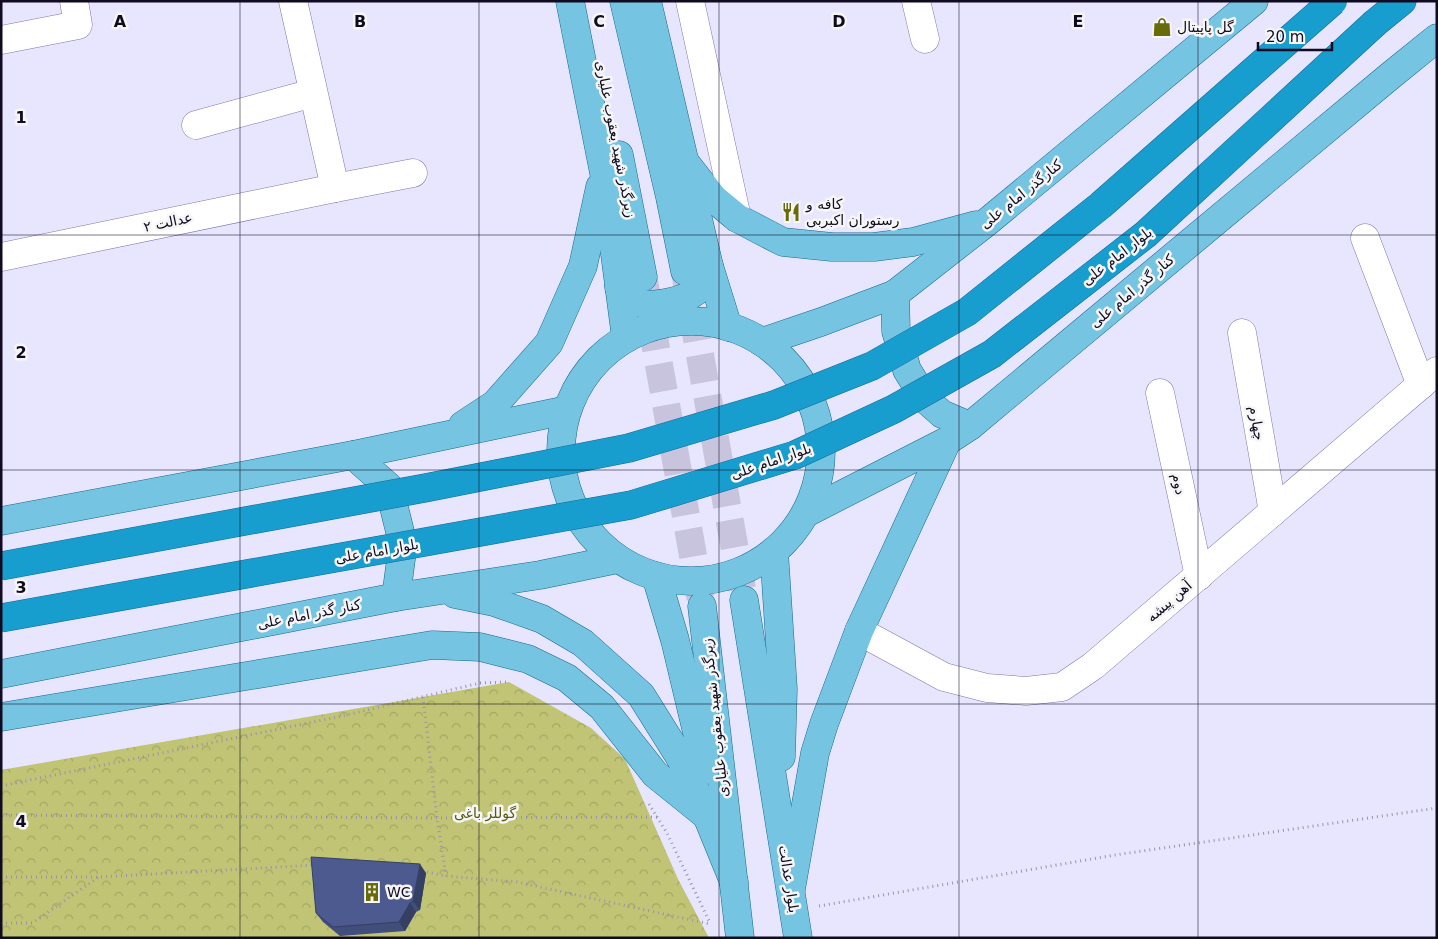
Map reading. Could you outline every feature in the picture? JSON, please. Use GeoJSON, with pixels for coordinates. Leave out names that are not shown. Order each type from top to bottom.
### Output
{"type":"FeatureCollection","features":[{"type":"Feature","properties":{"kind":"highway"},"geometry":{"type":"LineString","coordinates":[[1,566],[425,488],[629,448],[774,405],[872,366],[967,312],[1101,205],[1333,1]]}},
{"type":"Feature","properties":{"kind":"highway","name":"بلوار امام علی"},"geometry":{"type":"LineString","coordinates":[[1,618],[630,506],[795,455],[894,409],[992,354],[1146,234],[1375,23],[1402,1]]}},
{"type":"Feature","properties":{"kind":"main road"},"geometry":{"type":"LineString","coordinates":[[570,1],[604,171],[631,282],[626,338]]}},
{"type":"Feature","properties":{"kind":"main road","name":"زیرگذر شهید یعقوب علیاری"},"geometry":{"type":"LineString","coordinates":[[588,1],[631,282]]}},
{"type":"Feature","properties":{"kind":"main road"},"geometry":{"type":"LineString","coordinates":[[624,1],[670,197],[697,269],[728,326]]}},
{"type":"Feature","properties":{"kind":"main road"},"geometry":{"type":"LineString","coordinates":[[631,282],[628,297],[639,303],[657,304],[684,299],[696,291],[704,280],[697,269],[684,161],[647,1]]}},
{"type":"Feature","properties":{"kind":"main road","name":"کنارگذر امام علی"},"geometry":{"type":"LineString","coordinates":[[762,342],[896,294],[987,222],[1254,1]]}},
{"type":"Feature","properties":{"kind":"main road","name":"کنار گذر امام علی"},"geometry":{"type":"LineString","coordinates":[[806,513],[947,441],[970,426],[1437,38]]}},
{"type":"Feature","properties":{"kind":"main road"},"geometry":{"type":"LineString","coordinates":[[684,161],[713,198],[737,218],[783,242],[832,247],[874,247],[913,242],[987,222]]}},
{"type":"Feature","properties":{"kind":"main road"},"geometry":{"type":"LineString","coordinates":[[447,435],[495,404],[549,343],[583,266],[604,171]]}},
{"type":"Feature","properties":{"kind":"main road"},"geometry":{"type":"LineString","coordinates":[[896,294],[896,331],[906,370],[930,404],[942,414],[970,426]]}},
{"type":"Feature","properties":{"kind":"main road"},"geometry":{"type":"LineString","coordinates":[[686,321],[708,322],[728,326],[762,342],[791,367],[811,400],[821,438],[819,476],[806,513],[792,533],[774,551],[754,565],[730,575],[706,580],[681,580],[656,576],[618,559],[587,530],[567,493],[560,451],[567,410],[580,381],[600,357],[626,338],[645,329],[665,323],[686,321]]}},
{"type":"Feature","properties":{"kind":"main road"},"geometry":{"type":"LineString","coordinates":[[1,521],[353,455],[567,410]]}},
{"type":"Feature","properties":{"kind":"main road"},"geometry":{"type":"LineString","coordinates":[[792,900],[815,753],[824,724],[859,631],[947,441]]}},
{"type":"Feature","properties":{"kind":"main road"},"geometry":{"type":"LineString","coordinates":[[353,455],[389,487],[403,544],[396,597]]}},
{"type":"Feature","properties":{"kind":"main road"},"geometry":{"type":"LineString","coordinates":[[774,551],[783,689],[780,821]]}},
{"type":"Feature","properties":{"kind":"main road","name":"کنار گذر امام علی"},"geometry":{"type":"LineString","coordinates":[[1,674],[396,597],[540,575],[618,559]]}},
{"type":"Feature","properties":{"kind":"main road"},"geometry":{"type":"LineString","coordinates":[[656,576],[675,640],[703,760],[717,805],[717,823]]}},
{"type":"Feature","properties":{"kind":"main road"},"geometry":{"type":"LineString","coordinates":[[675,640],[677,619],[684,604],[692,595],[714,587],[735,585],[750,590],[767,606],[780,631]]}},
{"type":"Feature","properties":{"kind":"main road"},"geometry":{"type":"LineString","coordinates":[[436,590],[494,602],[542,619],[583,643],[641,695],[681,759],[717,823],[734,882],[731,934]]}},
{"type":"Feature","properties":{"kind":"main road"},"geometry":{"type":"LineString","coordinates":[[744,600],[780,821]]}},
{"type":"Feature","properties":{"kind":"main road","name":"زیرگذر شهید یعقوب علیاری"},"geometry":{"type":"LineString","coordinates":[[702,606],[717,823]]}},
{"type":"Feature","properties":{"kind":"main road"},"geometry":{"type":"LineString","coordinates":[[1,717],[432,645],[480,647],[528,659],[567,678],[602,707],[654,774],[717,823]]}},
{"type":"Feature","properties":{"kind":"main road","name":"بلوار عدالت"},"geometry":{"type":"LineString","coordinates":[[780,821],[798,938]]}},
{"type":"Feature","properties":{"kind":"street"},"geometry":{"type":"LineString","coordinates":[[1,40],[78,25],[74,1]]}},
{"type":"Feature","properties":{"kind":"street"},"geometry":{"type":"LineString","coordinates":[[293,1],[335,188]]}},
{"type":"Feature","properties":{"kind":"street"},"geometry":{"type":"LineString","coordinates":[[690,1],[737,218]]}},
{"type":"Feature","properties":{"kind":"street"},"geometry":{"type":"LineString","coordinates":[[916,1],[925,39]]}},
{"type":"Feature","properties":{"kind":"street"},"geometry":{"type":"LineString","coordinates":[[196,125],[313,93]]}},
{"type":"Feature","properties":{"kind":"street","name":"عدالت ۲"},"geometry":{"type":"LineString","coordinates":[[1,257],[413,173]]}},
{"type":"Feature","properties":{"kind":"street"},"geometry":{"type":"LineString","coordinates":[[1365,238],[1429,378]]}},
{"type":"Feature","properties":{"kind":"street","name":"چهارم"},"geometry":{"type":"LineString","coordinates":[[1242,333],[1272,512]]}},
{"type":"Feature","properties":{"kind":"street","name":"آهن پیشه"},"geometry":{"type":"LineString","coordinates":[[859,631],[944,677],[987,688],[1006,690],[1026,691],[1062,687],[1093,666],[1429,378]]}},
{"type":"Feature","properties":{"kind":"street","name":"دوم"},"geometry":{"type":"LineString","coordinates":[[1160,393],[1199,576]]}},
{"type":"Feature","properties":{"kind":"path"},"geometry":{"type":"LineString","coordinates":[[1,786],[342,716],[480,684],[509,682]]}},
{"type":"Feature","properties":{"kind":"path"},"geometry":{"type":"LineString","coordinates":[[422,697],[446,876]]}},
{"type":"Feature","properties":{"kind":"path"},"geometry":{"type":"LineString","coordinates":[[647,802],[667,833],[711,924]]}},
{"type":"Feature","properties":{"kind":"path"},"geometry":{"type":"LineString","coordinates":[[792,900],[1437,808]]}},
{"type":"Feature","properties":{"kind":"path"},"geometry":{"type":"LineString","coordinates":[[1,815],[658,818]]}},
{"type":"Feature","properties":{"kind":"path"},"geometry":{"type":"LineString","coordinates":[[1,877],[100,877],[318,865]]}},
{"type":"Feature","properties":{"kind":"path"},"geometry":{"type":"LineString","coordinates":[[417,870],[446,876],[517,882],[711,924],[731,934]]}},
{"type":"Feature","properties":{"kind":"path"},"geometry":{"type":"LineString","coordinates":[[1,923],[32,923],[100,877]]}},
{"type":"Feature","properties":{"kind":"green space","name":"گوللر باغی"},"geometry":{"type":"Polygon","coordinates":[[[509,682],[591,728],[625,759],[678,879],[709,938],[1,938],[1,770],[509,682]]]}},
{"type":"Feature","properties":{"kind":"building","name":"WC"},"geometry":{"type":"Polygon","coordinates":[[[311,857],[420,864],[413,901],[399,922],[333,927],[316,913],[311,857]]]}},
{"type":"Feature","properties":{"kind":"tunnel"},"geometry":{"type":"LineString","coordinates":[[685,272],[744,600]]}},
{"type":"Feature","properties":{"kind":"tunnel"},"geometry":{"type":"LineString","coordinates":[[644,281],[702,606]]}},
{"type":"Feature","properties":{"kind":"place","name":"گل پاپیتال"},"geometry":{"type":"Point","coordinates":[1162,27]}},
{"type":"Feature","properties":{"kind":"place","name":"کافه و رستوران اکبربی"},"geometry":{"type":"Point","coordinates":[791,212]}},
{"type":"Feature","properties":{"kind":"place","name":"WC"},"geometry":{"type":"Point","coordinates":[372,892]}}]}
